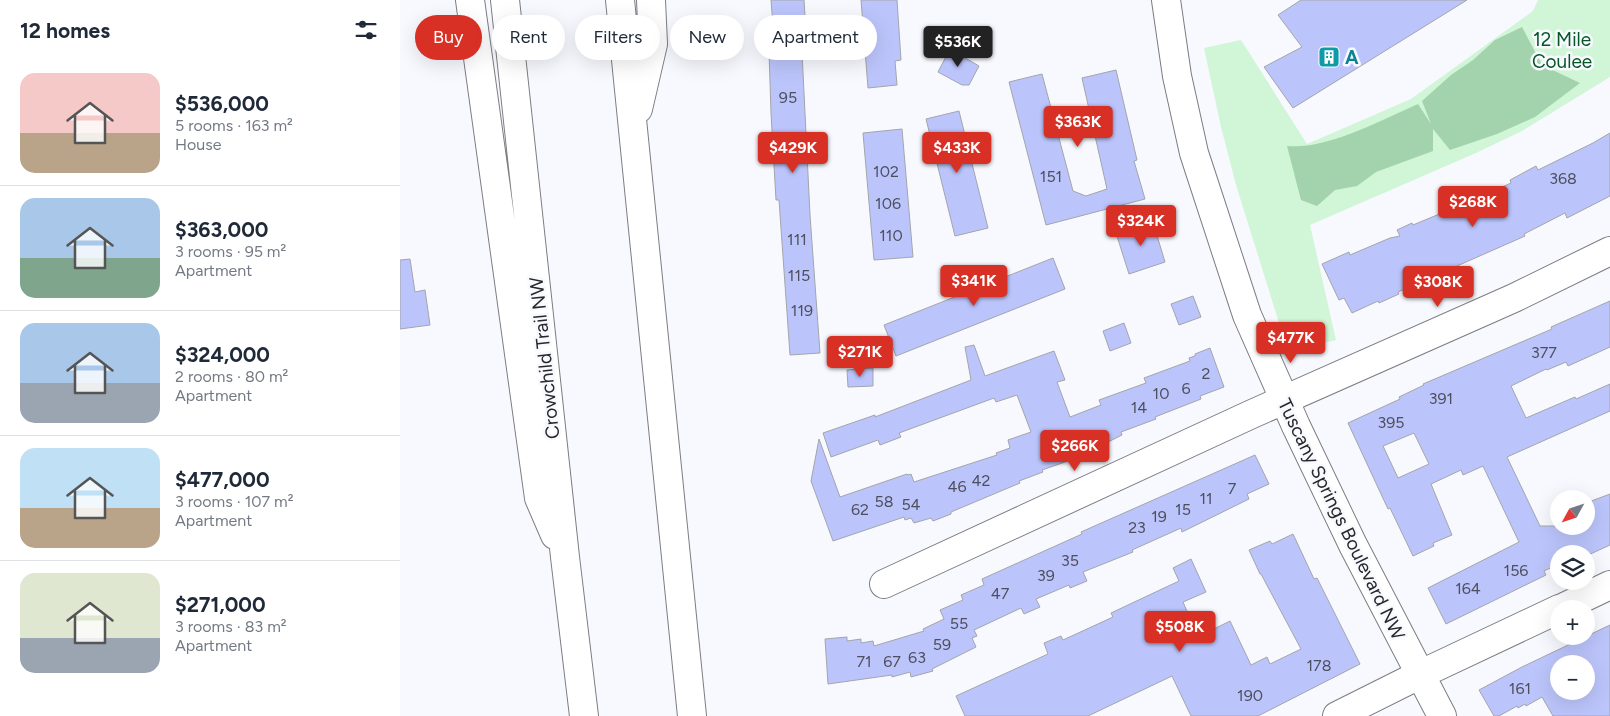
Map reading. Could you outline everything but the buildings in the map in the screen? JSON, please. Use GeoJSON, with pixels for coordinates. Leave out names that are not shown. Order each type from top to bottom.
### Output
{"type":"FeatureCollection","features":[{"type":"Feature","properties":{"kind":"main road"},"geometry":{"type":"LineString","coordinates":[[470,0],[539,498],[565,557]]}},
{"type":"Feature","properties":{"kind":"main road","name":"Crowchild Trail NW"},"geometry":{"type":"LineString","coordinates":[[505,0],[584,716]]}},
{"type":"Feature","properties":{"kind":"main road"},"geometry":{"type":"LineString","coordinates":[[620,0],[692,716]]}},
{"type":"Feature","properties":{"kind":"main road"},"geometry":{"type":"LineString","coordinates":[[634,130],[653,44],[651,0]]}},
{"type":"Feature","properties":{"kind":"main road","name":"Tuscany Springs Boulevard NW"},"geometry":{"type":"LineString","coordinates":[[1166,0],[1177,76],[1194,153],[1247,315],[1284,400],[1353,545],[1442,716]]}},
{"type":"Feature","properties":{"kind":"main road"},"geometry":{"type":"LineString","coordinates":[[884,584],[1284,400],[1514,298],[1610,251]]}},
{"type":"Feature","properties":{"kind":"main road"},"geometry":{"type":"LineString","coordinates":[[1578,600],[1610,585]]}},
{"type":"Feature","properties":{"kind":"main road"},"geometry":{"type":"LineString","coordinates":[[1337,716],[1550,613]]}},
{"type":"Feature","properties":{"kind":"green space","name":"12 Mile Coulee"},"geometry":{"type":"Polygon","coordinates":[[[1538,0],[1610,0],[1610,77],[1522,131],[1310,225],[1336,340],[1311,346],[1288,338],[1280,326],[1236,185],[1204,48],[1241,40],[1307,144],[1411,99],[1533,11],[1538,0]]]}},
{"type":"Feature","properties":{"kind":"green space"},"geometry":{"type":"Polygon","coordinates":[[[1522,27],[1542,65],[1580,83],[1535,117],[1497,134],[1450,150],[1433,129],[1433,151],[1376,172],[1357,186],[1335,190],[1317,206],[1301,200],[1287,146],[1303,146],[1336,139],[1418,104],[1431,124],[1422,101],[1495,40],[1522,27]]]}},
{"type":"Feature","properties":{"kind":"place","name":"A"},"geometry":{"type":"Point","coordinates":[1329,57]}}]}
